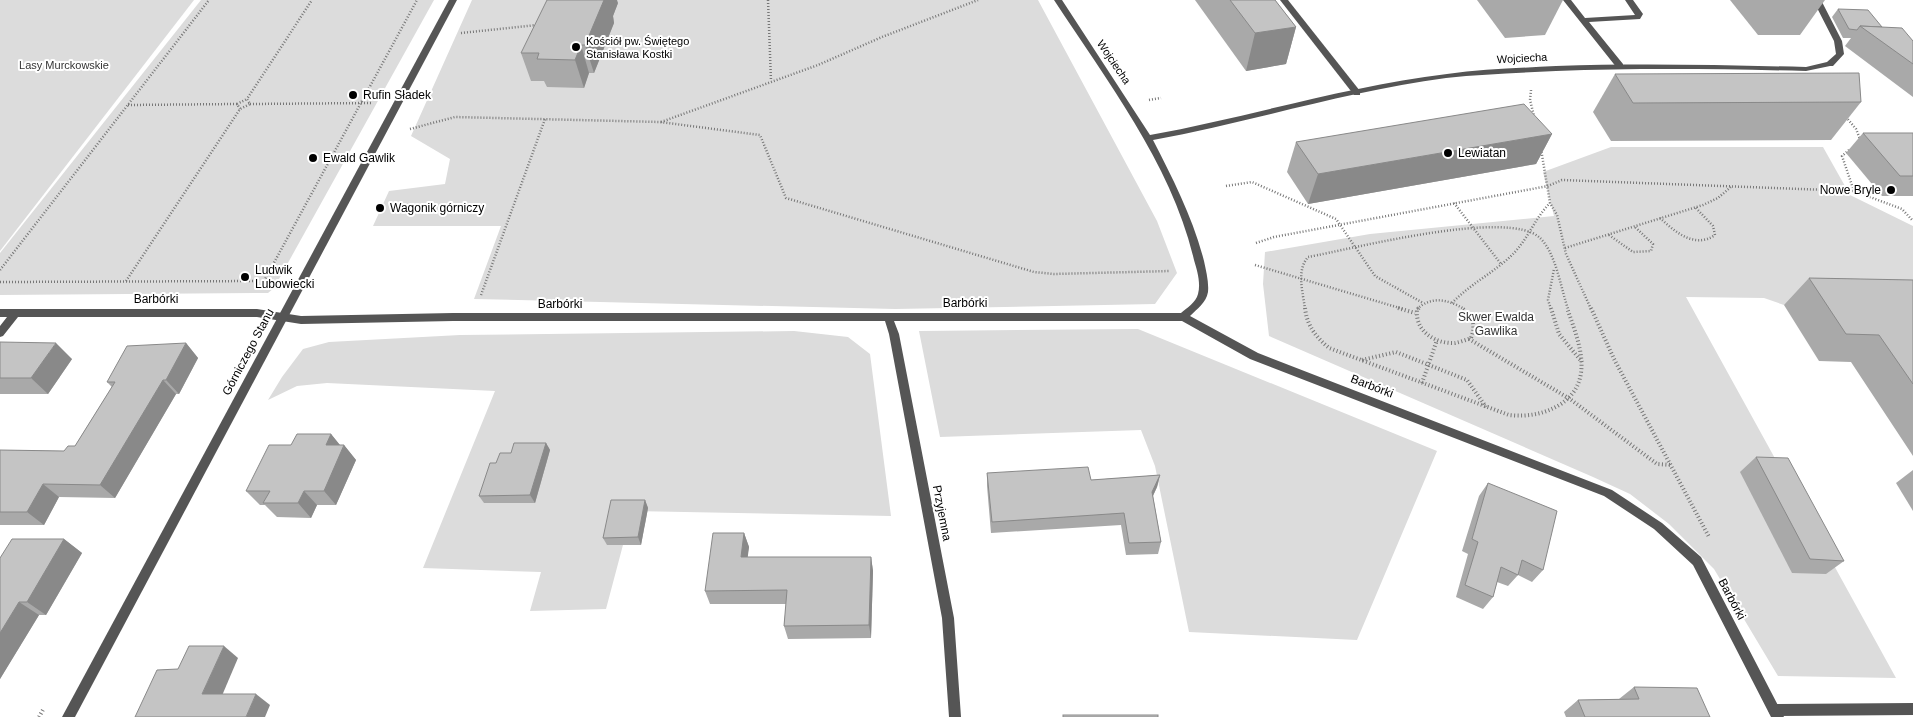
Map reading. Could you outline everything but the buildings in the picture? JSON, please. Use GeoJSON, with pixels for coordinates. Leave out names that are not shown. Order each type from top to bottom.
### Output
{"type":"FeatureCollection","features":[{"type":"Feature","properties":{"kind":"street","name":"Górniczego Stanu"},"geometry":{"type":"LineString","coordinates":[[68,717],[453,0]]}},
{"type":"Feature","properties":{"kind":"street","name":"Wojciecha"},"geometry":{"type":"LineString","coordinates":[[1058,0],[1148,138],[1178,197],[1202,269],[1203,292],[1200,302],[1183,317]]}},
{"type":"Feature","properties":{"kind":"street"},"geometry":{"type":"LineString","coordinates":[[1284,0],[1357,93]]}},
{"type":"Feature","properties":{"kind":"street"},"geometry":{"type":"LineString","coordinates":[[1567,0],[1620,66]]}},
{"type":"Feature","properties":{"kind":"street"},"geometry":{"type":"LineString","coordinates":[[1583,20],[1637,17],[1639,14],[1638,9],[1629,0]]}},
{"type":"Feature","properties":{"kind":"street","name":"Wojciecha"},"geometry":{"type":"LineString","coordinates":[[1148,138],[1191,131],[1357,93],[1433,78],[1534,69],[1620,66],[1806,68],[1830,64],[1840,54],[1843,42],[1817,0]]}},
{"type":"Feature","properties":{"kind":"street","name":"Barbórki"},"geometry":{"type":"LineString","coordinates":[[0,313],[270,313],[300,320],[888,316],[1183,317],[1254,356],[1608,493],[1658,526],[1697,561],[1776,713]]}},
{"type":"Feature","properties":{"kind":"street"},"geometry":{"type":"LineString","coordinates":[[0,333],[15,313]]}},
{"type":"Feature","properties":{"kind":"street","name":"Przyjemna"},"geometry":{"type":"LineString","coordinates":[[888,316],[894,334],[948,618],[954,717]]}},
{"type":"Feature","properties":{"kind":"street"},"geometry":{"type":"LineString","coordinates":[[1776,713],[1913,710]]}},
{"type":"Feature","properties":{"kind":"path"},"geometry":{"type":"LineString","coordinates":[[0,270],[209,0]]}},
{"type":"Feature","properties":{"kind":"path"},"geometry":{"type":"LineString","coordinates":[[128,105],[236,104],[247,99],[312,0]]}},
{"type":"Feature","properties":{"kind":"path"},"geometry":{"type":"LineString","coordinates":[[0,282],[264,280],[417,0]]}},
{"type":"Feature","properties":{"kind":"path"},"geometry":{"type":"LineString","coordinates":[[768,0],[771,81]]}},
{"type":"Feature","properties":{"kind":"path"},"geometry":{"type":"LineString","coordinates":[[660,122],[818,65],[882,37],[978,0]]}},
{"type":"Feature","properties":{"kind":"path"},"geometry":{"type":"LineString","coordinates":[[452,34],[545,24]]}},
{"type":"Feature","properties":{"kind":"path"},"geometry":{"type":"LineString","coordinates":[[1534,69],[1530,100],[1534,117]]}},
{"type":"Feature","properties":{"kind":"path"},"geometry":{"type":"LineString","coordinates":[[247,99],[250,104]]}},
{"type":"Feature","properties":{"kind":"path"},"geometry":{"type":"LineString","coordinates":[[125,282],[240,109],[250,104],[377,103]]}},
{"type":"Feature","properties":{"kind":"path"},"geometry":{"type":"LineString","coordinates":[[236,104],[240,109]]}},
{"type":"Feature","properties":{"kind":"path"},"geometry":{"type":"LineString","coordinates":[[1845,116],[1860,138],[1856,145],[1842,156],[1854,191]]}},
{"type":"Feature","properties":{"kind":"path"},"geometry":{"type":"LineString","coordinates":[[381,133],[400,132],[455,117],[660,122],[760,135],[786,198],[1034,272],[1054,274],[1170,271]]}},
{"type":"Feature","properties":{"kind":"path"},"geometry":{"type":"LineString","coordinates":[[480,318],[481,294],[545,119]]}},
{"type":"Feature","properties":{"kind":"path"},"geometry":{"type":"LineString","coordinates":[[1540,142],[1550,203],[1557,215],[1565,248],[1614,359],[1711,542],[1697,561]]}},
{"type":"Feature","properties":{"kind":"path"},"geometry":{"type":"LineString","coordinates":[[1256,243],[1274,236],[1548,186],[1562,180],[1854,191],[1902,209],[1913,221]]}},
{"type":"Feature","properties":{"kind":"path"},"geometry":{"type":"LineString","coordinates":[[1226,186],[1252,182],[1336,219],[1379,280],[1423,303]]}},
{"type":"Feature","properties":{"kind":"path"},"geometry":{"type":"LineString","coordinates":[[1565,248],[1695,207],[1718,198],[1733,186]]}},
{"type":"Feature","properties":{"kind":"path"},"geometry":{"type":"LineString","coordinates":[[1454,203],[1501,264]]}},
{"type":"Feature","properties":{"kind":"path"},"geometry":{"type":"LineString","coordinates":[[1452,303],[1460,294],[1501,264],[1520,247],[1539,213],[1550,203]]}},
{"type":"Feature","properties":{"kind":"path"},"geometry":{"type":"LineString","coordinates":[[1660,218],[1684,237],[1700,241],[1711,238],[1715,235],[1713,226],[1695,207]]}},
{"type":"Feature","properties":{"kind":"path"},"geometry":{"type":"LineString","coordinates":[[1472,226],[1503,227],[1529,232],[1540,238],[1544,243],[1554,269],[1582,363],[1580,384],[1570,399],[1532,416],[1509,415],[1329,348],[1315,336],[1306,316],[1302,267],[1308,258],[1472,226]]}},
{"type":"Feature","properties":{"kind":"path"},"geometry":{"type":"LineString","coordinates":[[1609,235],[1630,252],[1638,254],[1651,251],[1654,248],[1650,240],[1635,226]]}},
{"type":"Feature","properties":{"kind":"path"},"geometry":{"type":"LineString","coordinates":[[1255,265],[1415,313]]}},
{"type":"Feature","properties":{"kind":"path"},"geometry":{"type":"LineString","coordinates":[[1554,269],[1548,300],[1559,334],[1582,363]]}},
{"type":"Feature","properties":{"kind":"path"},"geometry":{"type":"LineString","coordinates":[[1439,299],[1466,310],[1472,317],[1475,325],[1474,332],[1469,339],[1455,344],[1437,340],[1426,334],[1419,327],[1415,313],[1423,303],[1439,299]]}},
{"type":"Feature","properties":{"kind":"path"},"geometry":{"type":"LineString","coordinates":[[1469,339],[1570,399],[1657,464],[1671,465]]}},
{"type":"Feature","properties":{"kind":"path"},"geometry":{"type":"LineString","coordinates":[[1422,383],[1437,340]]}},
{"type":"Feature","properties":{"kind":"path"},"geometry":{"type":"LineString","coordinates":[[1362,360],[1396,352],[1467,380],[1486,407]]}},
{"type":"Feature","properties":{"kind":"green space","name":"Lasy Murckowskie"},"geometry":{"type":"Polygon","coordinates":[[[0,0],[194,0],[0,251],[0,0]]]}},
{"type":"Feature","properties":{"kind":"green space"},"geometry":{"type":"Polygon","coordinates":[[[201,0],[434,0],[274,288],[268,293],[0,295],[0,253],[201,0]]]}},
{"type":"Feature","properties":{"kind":"green space"},"geometry":{"type":"Polygon","coordinates":[[[472,0],[1038,0],[1157,221],[1177,273],[1155,304],[895,309],[474,299],[501,226],[373,226],[389,191],[445,184],[450,159],[411,136],[472,0]]]}},
{"type":"Feature","properties":{"kind":"green space","name":"Skwer Ewalda Gawlika"},"geometry":{"type":"Polygon","coordinates":[[[1611,147],[1823,147],[1850,195],[1913,226],[1913,308],[1784,305],[1764,298],[1686,297],[1896,678],[1778,676],[1714,569],[1669,524],[1630,494],[1269,336],[1263,284],[1265,252],[1370,234],[1554,216],[1543,172],[1611,147]]]}},
{"type":"Feature","properties":{"kind":"green space"},"geometry":{"type":"Polygon","coordinates":[[[1138,329],[1437,451],[1357,640],[1189,632],[1155,466],[1141,430],[940,437],[919,331],[1138,329]]]}},
{"type":"Feature","properties":{"kind":"green space"},"geometry":{"type":"Polygon","coordinates":[[[794,331],[848,337],[870,354],[891,516],[632,511],[606,609],[530,611],[541,572],[423,568],[495,391],[327,383],[297,386],[268,400],[303,349],[329,342],[460,335],[794,331]]]}},
{"type":"Feature","properties":{"kind":"place","name":"Kościół pw. Świętego Stanisława Kostki"},"geometry":{"type":"Point","coordinates":[576,47]}},
{"type":"Feature","properties":{"kind":"place","name":"Rufin Sładek"},"geometry":{"type":"Point","coordinates":[353,95]}},
{"type":"Feature","properties":{"kind":"place","name":"Lewiatan"},"geometry":{"type":"Point","coordinates":[1448,153]}},
{"type":"Feature","properties":{"kind":"place","name":"Ewald Gawlik"},"geometry":{"type":"Point","coordinates":[313,158]}},
{"type":"Feature","properties":{"kind":"place","name":"Nowe Bryle"},"geometry":{"type":"Point","coordinates":[1891,190]}},
{"type":"Feature","properties":{"kind":"place","name":"Wagonik górniczy"},"geometry":{"type":"Point","coordinates":[380,208]}},
{"type":"Feature","properties":{"kind":"place","name":"Ludwik Lubowiecki"},"geometry":{"type":"Point","coordinates":[245,277]}}]}
